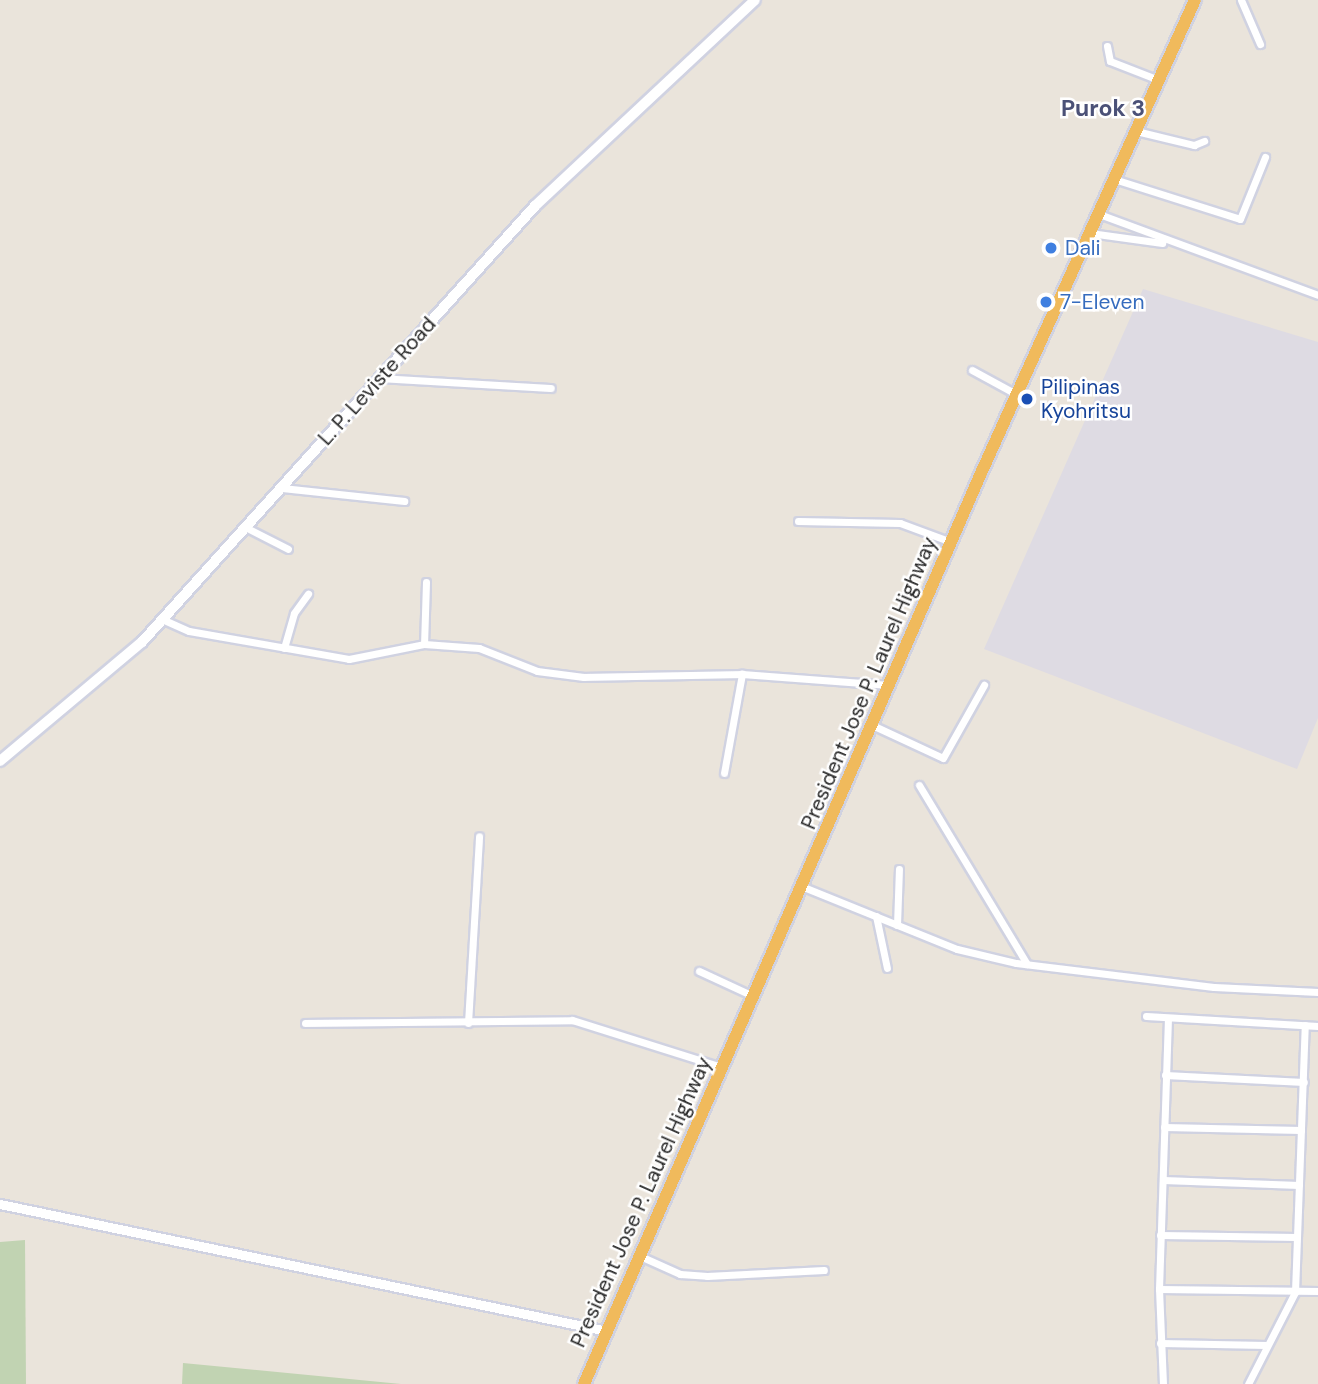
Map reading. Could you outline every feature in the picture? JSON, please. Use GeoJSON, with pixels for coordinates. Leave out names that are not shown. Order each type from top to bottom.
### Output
{"type":"FeatureCollection","features":[{"type":"Feature","properties":{"kind":"highway","name":"President Jose P. Laurel Highway"},"geometry":{"type":"LineString","coordinates":[[584,1384],[1016,394],[1195,0]]}},
{"type":"Feature","properties":{"kind":"main road","name":"L. P. Leviste Road"},"geometry":{"type":"LineString","coordinates":[[0,761],[86,694],[164,620],[377,378],[535,206],[755,0]]}},
{"type":"Feature","properties":{"kind":"street"},"geometry":{"type":"LineString","coordinates":[[1241,0],[1259,44]]}},
{"type":"Feature","properties":{"kind":"street"},"geometry":{"type":"LineString","coordinates":[[1107,46],[1110,61],[1159,80]]}},
{"type":"Feature","properties":{"kind":"street"},"geometry":{"type":"LineString","coordinates":[[1136,131],[1194,145],[1204,141]]}},
{"type":"Feature","properties":{"kind":"street"},"geometry":{"type":"LineString","coordinates":[[1114,179],[1240,219],[1265,157]]}},
{"type":"Feature","properties":{"kind":"street"},"geometry":{"type":"LineString","coordinates":[[1098,214],[1163,243],[1318,295]]}},
{"type":"Feature","properties":{"kind":"street"},"geometry":{"type":"LineString","coordinates":[[1090,233],[1163,243]]}},
{"type":"Feature","properties":{"kind":"street"},"geometry":{"type":"LineString","coordinates":[[972,370],[1016,394]]}},
{"type":"Feature","properties":{"kind":"street"},"geometry":{"type":"LineString","coordinates":[[377,378],[551,388]]}},
{"type":"Feature","properties":{"kind":"street"},"geometry":{"type":"LineString","coordinates":[[282,488],[404,501]]}},
{"type":"Feature","properties":{"kind":"street"},"geometry":{"type":"LineString","coordinates":[[798,521],[900,523],[951,542]]}},
{"type":"Feature","properties":{"kind":"street"},"geometry":{"type":"LineString","coordinates":[[247,528],[288,549]]}},
{"type":"Feature","properties":{"kind":"street"},"geometry":{"type":"LineString","coordinates":[[424,644],[426,582]]}},
{"type":"Feature","properties":{"kind":"street"},"geometry":{"type":"LineString","coordinates":[[284,648],[308,594]]}},
{"type":"Feature","properties":{"kind":"street"},"geometry":{"type":"LineString","coordinates":[[164,620],[189,631],[349,659],[424,644],[480,648],[537,671],[584,677],[742,674],[889,685]]}},
{"type":"Feature","properties":{"kind":"street"},"geometry":{"type":"LineString","coordinates":[[724,773],[742,674]]}},
{"type":"Feature","properties":{"kind":"street"},"geometry":{"type":"LineString","coordinates":[[872,725],[943,758],[984,685]]}},
{"type":"Feature","properties":{"kind":"street"},"geometry":{"type":"LineString","coordinates":[[919,785],[1027,964]]}},
{"type":"Feature","properties":{"kind":"street"},"geometry":{"type":"LineString","coordinates":[[468,1023],[479,836]]}},
{"type":"Feature","properties":{"kind":"street"},"geometry":{"type":"LineString","coordinates":[[897,925],[899,869]]}},
{"type":"Feature","properties":{"kind":"street"},"geometry":{"type":"LineString","coordinates":[[801,886],[957,949],[1027,964],[1214,987],[1318,992]]}},
{"type":"Feature","properties":{"kind":"street"},"geometry":{"type":"LineString","coordinates":[[876,916],[887,968]]}},
{"type":"Feature","properties":{"kind":"street"},"geometry":{"type":"LineString","coordinates":[[699,971],[753,996]]}},
{"type":"Feature","properties":{"kind":"street"},"geometry":{"type":"LineString","coordinates":[[1146,1016],[1318,1026]]}},
{"type":"Feature","properties":{"kind":"street"},"geometry":{"type":"LineString","coordinates":[[1163,1384],[1159,1289],[1164,1075],[1168,1018]]}},
{"type":"Feature","properties":{"kind":"street"},"geometry":{"type":"LineString","coordinates":[[305,1023],[572,1020],[721,1067]]}},
{"type":"Feature","properties":{"kind":"street"},"geometry":{"type":"LineString","coordinates":[[1248,1384],[1295,1292],[1305,1026]]}},
{"type":"Feature","properties":{"kind":"street"},"geometry":{"type":"LineString","coordinates":[[1164,1075],[1304,1082]]}},
{"type":"Feature","properties":{"kind":"street"},"geometry":{"type":"LineString","coordinates":[[1164,1127],[1301,1130]]}},
{"type":"Feature","properties":{"kind":"street"},"geometry":{"type":"LineString","coordinates":[[1163,1180],[1299,1185]]}},
{"type":"Feature","properties":{"kind":"street"},"geometry":{"type":"LineString","coordinates":[[0,1204],[607,1331]]}},
{"type":"Feature","properties":{"kind":"street"},"geometry":{"type":"LineString","coordinates":[[1160,1235],[1297,1237]]}},
{"type":"Feature","properties":{"kind":"street"},"geometry":{"type":"LineString","coordinates":[[640,1256],[680,1274],[707,1276],[824,1269]]}},
{"type":"Feature","properties":{"kind":"street"},"geometry":{"type":"LineString","coordinates":[[1159,1289],[1318,1291]]}},
{"type":"Feature","properties":{"kind":"street"},"geometry":{"type":"LineString","coordinates":[[1160,1343],[1267,1345]]}},
{"type":"Feature","properties":{"kind":"shaded area","name":"Pilipinas Kyohritsu"},"geometry":{"type":"Polygon","coordinates":[[[1143,289],[1318,342],[1318,718],[1297,769],[984,649],[1143,289]]]}},
{"type":"Feature","properties":{"kind":"green space"},"geometry":{"type":"Polygon","coordinates":[[[25,1240],[26,1384],[0,1384],[0,1242],[25,1240]]]}},
{"type":"Feature","properties":{"kind":"green space"},"geometry":{"type":"Polygon","coordinates":[[[183,1363],[401,1384],[182,1384],[183,1363]]]}},
{"type":"Feature","properties":{"kind":"place","name":"Dali"},"geometry":{"type":"Point","coordinates":[1051,248]}},
{"type":"Feature","properties":{"kind":"place","name":"7-Eleven"},"geometry":{"type":"Point","coordinates":[1046,302]}},
{"type":"Feature","properties":{"kind":"place","name":"Pilipinas Kyohritsu"},"geometry":{"type":"Point","coordinates":[1027,399]}},
{"type":"Feature","properties":{"kind":"district","name":"Purok 3"},"geometry":{"type":"Point","coordinates":[1103,108]}}]}
